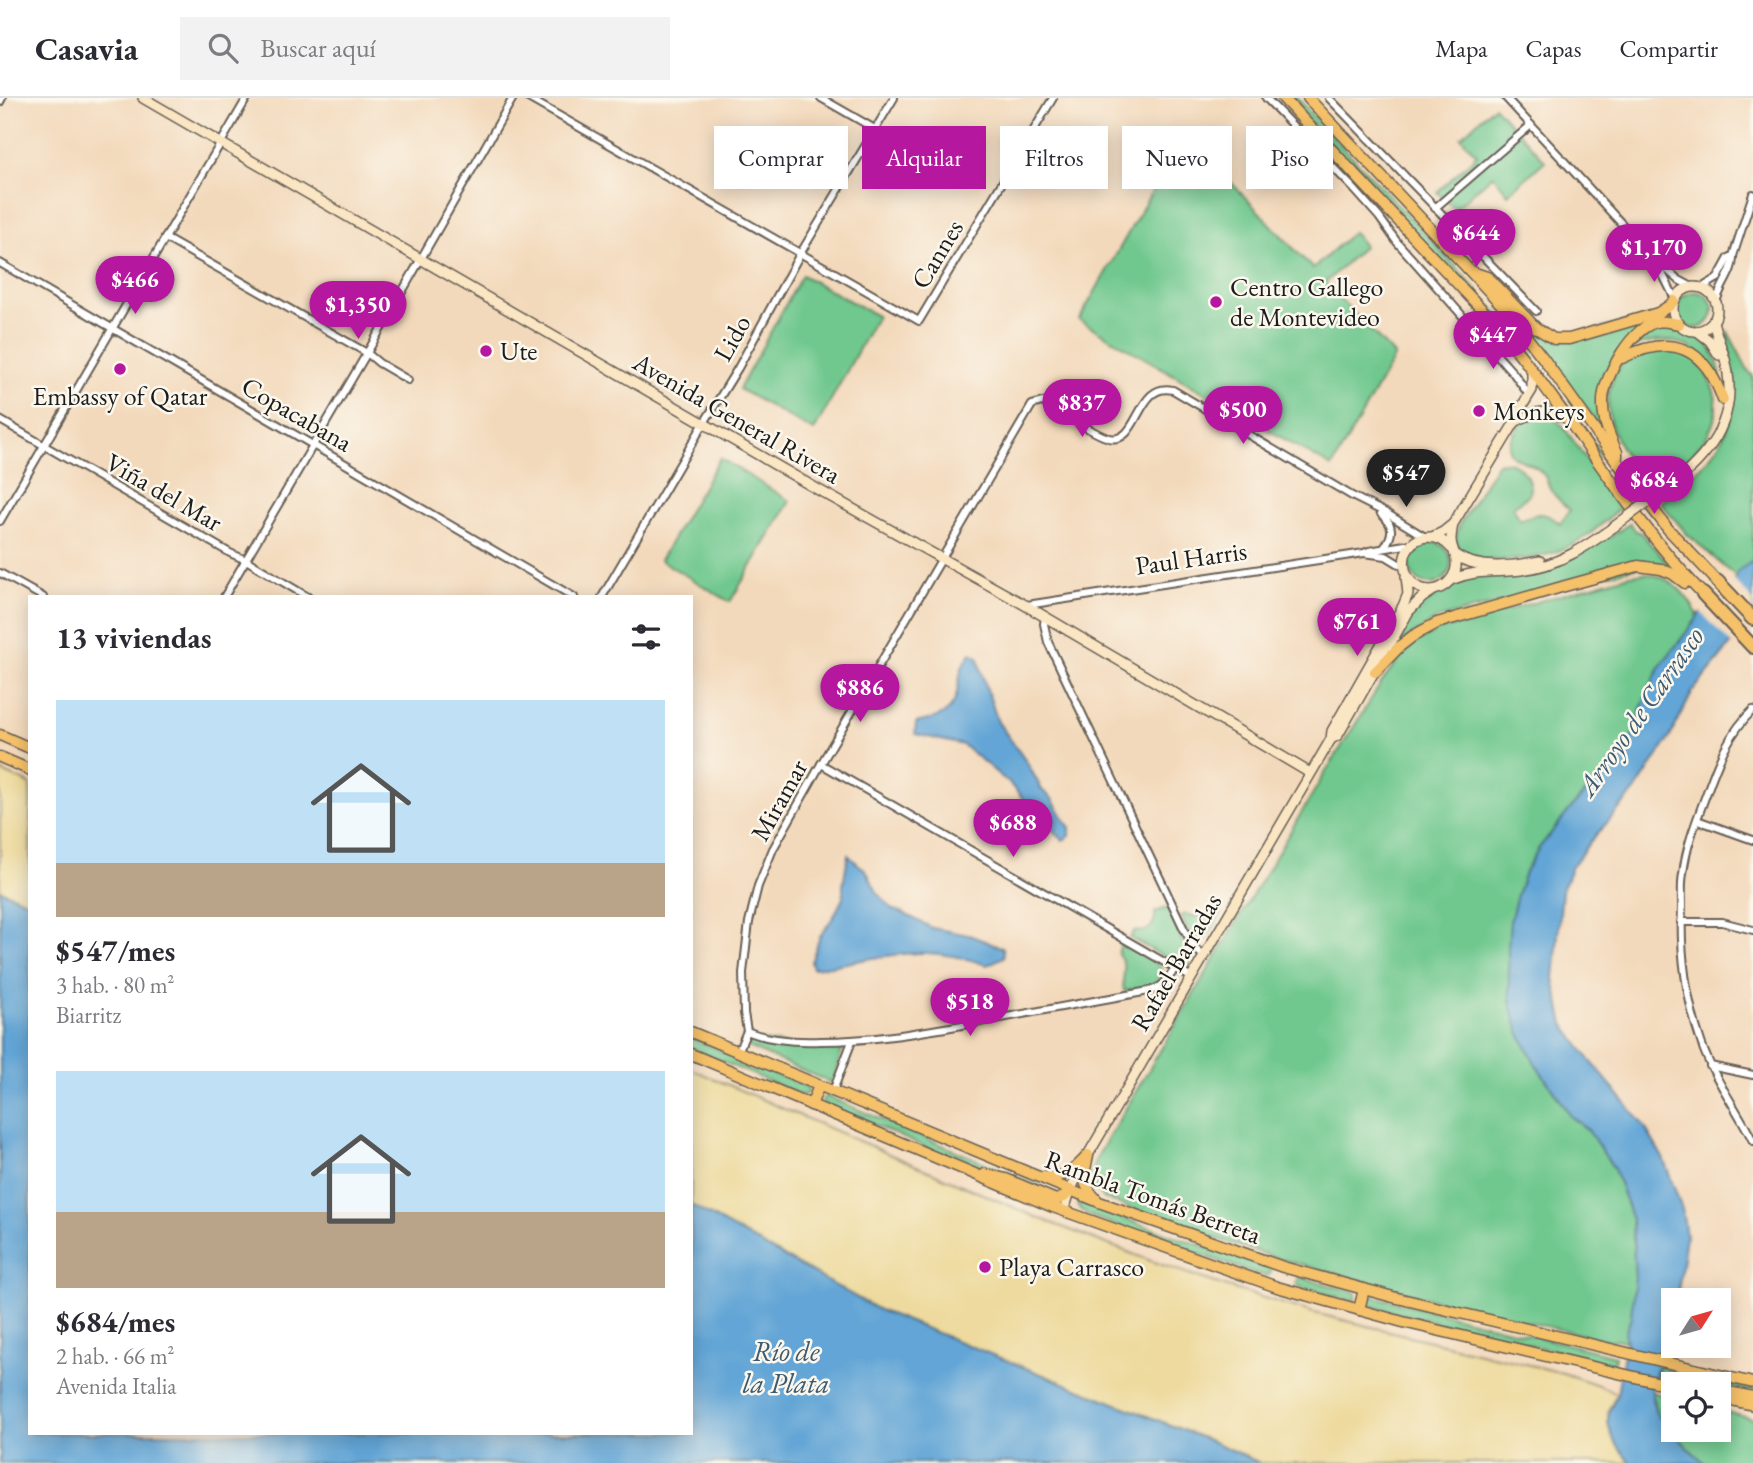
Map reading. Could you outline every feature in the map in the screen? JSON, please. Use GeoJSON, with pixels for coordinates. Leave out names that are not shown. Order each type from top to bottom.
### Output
{"type":"FeatureCollection","features":[{"type":"Feature","properties":{"kind":"highway"},"geometry":{"type":"LineString","coordinates":[[1717,581],[1753,619]]}},
{"type":"Feature","properties":{"kind":"highway"},"geometry":{"type":"LineString","coordinates":[[1703,594],[1753,648]]}},
{"type":"Feature","properties":{"kind":"main road","name":"Avenida General Rivera"},"geometry":{"type":"LineString","coordinates":[[143,98],[817,489],[1025,605],[1310,773]]}},
{"type":"Feature","properties":{"kind":"main road"},"geometry":{"type":"LineString","coordinates":[[1283,98],[1488,316],[1532,368],[1652,538],[1703,594]]}},
{"type":"Feature","properties":{"kind":"main road"},"geometry":{"type":"LineString","coordinates":[[1308,98],[1472,272],[1525,334],[1668,528],[1717,581]]}},
{"type":"Feature","properties":{"kind":"main road"},"geometry":{"type":"LineString","coordinates":[[1472,272],[1487,277],[1536,328],[1554,339],[1569,338],[1658,313],[1669,306],[1682,291],[1696,288],[1713,297],[1716,316],[1709,326],[1697,331],[1662,321],[1649,325],[1637,334],[1610,371],[1603,400],[1605,421],[1617,452],[1618,463]]}},
{"type":"Feature","properties":{"kind":"main road"},"geometry":{"type":"LineString","coordinates":[[1675,300],[1673,311],[1679,324]]}},
{"type":"Feature","properties":{"kind":"main road"},"geometry":{"type":"LineString","coordinates":[[1451,580],[1471,572],[1508,572],[1542,566],[1574,554],[1704,455],[1716,439],[1725,418],[1729,388],[1728,373],[1713,321]]}},
{"type":"Feature","properties":{"kind":"main road"},"geometry":{"type":"LineString","coordinates":[[1672,481],[1711,438],[1723,400],[1723,374],[1717,352],[1710,341],[1697,331]]}},
{"type":"Feature","properties":{"kind":"main road"},"geometry":{"type":"LineString","coordinates":[[1618,360],[1654,345],[1683,349],[1700,359],[1707,367],[1723,400]]}},
{"type":"Feature","properties":{"kind":"main road"},"geometry":{"type":"LineString","coordinates":[[1411,544],[1443,532],[1453,524],[1530,396],[1533,386],[1532,368]]}},
{"type":"Feature","properties":{"kind":"main road"},"geometry":{"type":"LineString","coordinates":[[1530,396],[1535,407],[1541,411],[1568,419]]}},
{"type":"Feature","properties":{"kind":"main road"},"geometry":{"type":"LineString","coordinates":[[1515,422],[1541,411]]}},
{"type":"Feature","properties":{"kind":"main road"},"geometry":{"type":"LineString","coordinates":[[1451,580],[1456,568],[1451,542],[1453,524]]}},
{"type":"Feature","properties":{"kind":"main road"},"geometry":{"type":"LineString","coordinates":[[1429,537],[1444,541],[1454,552],[1470,562],[1508,565],[1540,561],[1571,550],[1613,524]]}},
{"type":"Feature","properties":{"kind":"main road","name":"Rafael Barradas"},"geometry":{"type":"LineString","coordinates":[[1064,1211],[1070,1191],[1088,1155],[1331,739],[1332,731],[1406,601],[1408,586],[1404,559],[1411,544]]}},
{"type":"Feature","properties":{"kind":"main road"},"geometry":{"type":"LineString","coordinates":[[1375,673],[1413,636],[1437,623],[1632,567],[1661,569],[1703,594]]}},
{"type":"Feature","properties":{"kind":"main road"},"geometry":{"type":"LineString","coordinates":[[1405,571],[1415,586],[1435,590]]}},
{"type":"Feature","properties":{"kind":"main road","name":"Rafael Barradas"},"geometry":{"type":"LineString","coordinates":[[1331,739],[1338,735],[1409,611],[1422,598],[1451,580]]}},
{"type":"Feature","properties":{"kind":"main road"},"geometry":{"type":"LineString","coordinates":[[0,735],[28,747]]}},
{"type":"Feature","properties":{"kind":"main road"},"geometry":{"type":"LineString","coordinates":[[0,757],[28,769]]}},
{"type":"Feature","properties":{"kind":"main road","name":"Rambla Tomás Berreta"},"geometry":{"type":"LineString","coordinates":[[693,1033],[1070,1191],[1283,1268],[1753,1383]]}},
{"type":"Feature","properties":{"kind":"main road","name":"Rambla Tomás Berreta"},"geometry":{"type":"LineString","coordinates":[[693,1055],[1064,1211],[1277,1287],[1403,1322],[1661,1383]]}},
{"type":"Feature","properties":{"kind":"main road"},"geometry":{"type":"LineString","coordinates":[[811,1105],[820,1086]]}},
{"type":"Feature","properties":{"kind":"main road"},"geometry":{"type":"LineString","coordinates":[[1039,1177],[1055,1178],[1064,1175],[1074,1170],[1088,1155]]}},
{"type":"Feature","properties":{"kind":"main road"},"geometry":{"type":"LineString","coordinates":[[1088,1155],[1084,1182],[1099,1202]]}},
{"type":"Feature","properties":{"kind":"main road"},"geometry":{"type":"LineString","coordinates":[[968,1171],[996,1176],[1056,1200],[1065,1197],[1070,1191]]}},
{"type":"Feature","properties":{"kind":"main road"},"geometry":{"type":"LineString","coordinates":[[1277,1287],[1283,1268]]}},
{"type":"Feature","properties":{"kind":"main road"},"geometry":{"type":"LineString","coordinates":[[1359,1310],[1364,1289]]}},
{"type":"Feature","properties":{"kind":"main road"},"geometry":{"type":"LineString","coordinates":[[1731,1393],[1753,1397]]}},
{"type":"Feature","properties":{"kind":"main road"},"geometry":{"type":"LineString","coordinates":[[1731,1400],[1753,1405]]}},
{"type":"Feature","properties":{"kind":"street"},"geometry":{"type":"LineString","coordinates":[[0,521],[247,98]]}},
{"type":"Feature","properties":{"kind":"street"},"geometry":{"type":"LineString","coordinates":[[225,595],[513,98]]}},
{"type":"Feature","properties":{"kind":"street"},"geometry":{"type":"LineString","coordinates":[[528,98],[800,254]]}},
{"type":"Feature","properties":{"kind":"street"},"geometry":{"type":"LineString","coordinates":[[821,98],[870,126]]}},
{"type":"Feature","properties":{"kind":"street","name":"Lido"},"geometry":{"type":"LineString","coordinates":[[877,126],[894,98]]}},
{"type":"Feature","properties":{"kind":"street","name":"Cannes"},"geometry":{"type":"LineString","coordinates":[[800,254],[919,321],[1053,98]]}},
{"type":"Feature","properties":{"kind":"street"},"geometry":{"type":"LineString","coordinates":[[1266,98],[1379,217],[1397,242],[1514,374],[1530,396]]}},
{"type":"Feature","properties":{"kind":"street"},"geometry":{"type":"LineString","coordinates":[[1329,98],[1536,311]]}},
{"type":"Feature","properties":{"kind":"street"},"geometry":{"type":"LineString","coordinates":[[1506,98],[1656,260],[1679,280],[1696,288],[1718,278],[1729,258],[1733,256]]}},
{"type":"Feature","properties":{"kind":"street"},"geometry":{"type":"LineString","coordinates":[[1435,208],[1531,125]]}},
{"type":"Feature","properties":{"kind":"street","name":"Lido"},"geometry":{"type":"LineString","coordinates":[[603,595],[738,368],[800,254],[862,151]]}},
{"type":"Feature","properties":{"kind":"street"},"geometry":{"type":"LineString","coordinates":[[1716,303],[1732,265],[1753,194]]}},
{"type":"Feature","properties":{"kind":"street"},"geometry":{"type":"LineString","coordinates":[[1379,217],[1387,208]]}},
{"type":"Feature","properties":{"kind":"street"},"geometry":{"type":"LineString","coordinates":[[166,238],[367,353],[408,380]]}},
{"type":"Feature","properties":{"kind":"street"},"geometry":{"type":"LineString","coordinates":[[1656,260],[1675,300]]}},
{"type":"Feature","properties":{"kind":"street","name":"Copacabana"},"geometry":{"type":"LineString","coordinates":[[0,263],[571,595]]}},
{"type":"Feature","properties":{"kind":"street","name":"Miramar"},"geometry":{"type":"LineString","coordinates":[[738,1052],[747,1031],[743,973],[746,941],[755,897],[773,849],[1030,407],[1042,402],[1094,431],[1116,438],[1128,430],[1151,394],[1160,389],[1173,390],[1374,508]]}},
{"type":"Feature","properties":{"kind":"street","name":"Viña del Mar"},"geometry":{"type":"LineString","coordinates":[[0,419],[305,595]]}},
{"type":"Feature","properties":{"kind":"street"},"geometry":{"type":"LineString","coordinates":[[1374,508],[1429,537]]}},
{"type":"Feature","properties":{"kind":"street"},"geometry":{"type":"LineString","coordinates":[[1374,508],[1387,518],[1392,528],[1384,548]]}},
{"type":"Feature","properties":{"kind":"street","name":"Paul Harris"},"geometry":{"type":"LineString","coordinates":[[1364,554],[1411,544]]}},
{"type":"Feature","properties":{"kind":"street","name":"Paul Harris"},"geometry":{"type":"LineString","coordinates":[[1025,605],[1364,554],[1386,556],[1405,571]]}},
{"type":"Feature","properties":{"kind":"street"},"geometry":{"type":"LineString","coordinates":[[0,573],[39,595]]}},
{"type":"Feature","properties":{"kind":"street"},"geometry":{"type":"LineString","coordinates":[[1045,617],[1048,642],[1184,929],[1194,947],[1204,957]]}},
{"type":"Feature","properties":{"kind":"street"},"geometry":{"type":"LineString","coordinates":[[1753,710],[1742,721],[1718,760],[1697,820],[1683,874],[1681,922],[1686,984],[1700,1040],[1710,1066],[1753,1141]]}},
{"type":"Feature","properties":{"kind":"street"},"geometry":{"type":"LineString","coordinates":[[821,764],[1192,978]]}},
{"type":"Feature","properties":{"kind":"street"},"geometry":{"type":"LineString","coordinates":[[1697,820],[1753,840]]}},
{"type":"Feature","properties":{"kind":"street"},"geometry":{"type":"LineString","coordinates":[[1681,922],[1722,922],[1753,930]]}},
{"type":"Feature","properties":{"kind":"street"},"geometry":{"type":"LineString","coordinates":[[747,1031],[756,1035],[806,1042],[852,1041],[915,1034],[1149,991],[1163,985],[1175,969]]}},
{"type":"Feature","properties":{"kind":"street"},"geometry":{"type":"LineString","coordinates":[[833,1091],[852,1041]]}},
{"type":"Feature","properties":{"kind":"street"},"geometry":{"type":"LineString","coordinates":[[1710,1066],[1753,1075]]}},
{"type":"Feature","properties":{"kind":"green space"},"geometry":{"type":"Polygon","coordinates":[[[1288,98],[1297,98],[1323,126],[1314,126],[1288,98]]]}},
{"type":"Feature","properties":{"kind":"green space"},"geometry":{"type":"Polygon","coordinates":[[[1494,106],[1545,161],[1508,194],[1493,175],[1455,209],[1437,192],[1477,155],[1461,137],[1494,106]]]}},
{"type":"Feature","properties":{"kind":"green space"},"geometry":{"type":"Polygon","coordinates":[[[1333,136],[1510,328],[1633,499],[1631,500],[1518,346],[1333,147],[1333,136]]]}},
{"type":"Feature","properties":{"kind":"green space","name":"Centro Gallego de Montevideo"},"geometry":{"type":"Polygon","coordinates":[[[1232,183],[1313,269],[1353,232],[1364,246],[1325,283],[1395,356],[1332,467],[1079,320],[1153,189],[1232,189],[1232,183]]]}},
{"type":"Feature","properties":{"kind":"green space"},"geometry":{"type":"Polygon","coordinates":[[[802,275],[877,316],[814,431],[739,389],[802,275]]]}},
{"type":"Feature","properties":{"kind":"green space"},"geometry":{"type":"Polygon","coordinates":[[[1695,292],[1708,297],[1713,310],[1708,323],[1695,328],[1682,323],[1677,310],[1682,297],[1695,292]]]}},
{"type":"Feature","properties":{"kind":"green space"},"geometry":{"type":"Polygon","coordinates":[[[1509,305],[1551,340],[1667,313],[1669,317],[1660,317],[1611,365],[1601,429],[1509,305]]]}},
{"type":"Feature","properties":{"kind":"green space"},"geometry":{"type":"Polygon","coordinates":[[[1658,324],[1696,336],[1705,342],[1715,357],[1721,381],[1703,358],[1684,344],[1661,341],[1632,347],[1636,340],[1658,324]]]}},
{"type":"Feature","properties":{"kind":"green space"},"geometry":{"type":"Polygon","coordinates":[[[1728,332],[1753,376],[1753,561],[1738,571],[1736,577],[1687,534],[1660,502],[1703,465],[1723,437],[1733,403],[1734,381],[1728,332]]]}},
{"type":"Feature","properties":{"kind":"green space"},"geometry":{"type":"Polygon","coordinates":[[[1672,348],[1697,360],[1708,378],[1716,407],[1714,420],[1709,432],[1692,455],[1671,475],[1669,473],[1648,488],[1616,437],[1608,409],[1609,394],[1617,371],[1631,356],[1643,351],[1672,348]]]}},
{"type":"Feature","properties":{"kind":"green space"},"geometry":{"type":"Polygon","coordinates":[[[1549,416],[1562,425],[1621,507],[1586,537],[1550,554],[1523,559],[1470,557],[1457,546],[1459,525],[1498,463],[1517,466],[1529,482],[1529,495],[1513,507],[1520,520],[1541,514],[1550,516],[1560,524],[1570,510],[1555,496],[1538,469],[1516,458],[1509,449],[1510,441],[1523,422],[1535,417],[1549,416]]]}},
{"type":"Feature","properties":{"kind":"green space"},"geometry":{"type":"Polygon","coordinates":[[[720,458],[790,501],[730,602],[660,560],[720,458]]]}},
{"type":"Feature","properties":{"kind":"green space"},"geometry":{"type":"Polygon","coordinates":[[[1630,523],[1672,568],[1653,563],[1437,619],[1393,647],[1414,608],[1468,576],[1563,563],[1630,523]]]}},
{"type":"Feature","properties":{"kind":"green space"},"geometry":{"type":"Polygon","coordinates":[[[1430,542],[1445,548],[1451,563],[1445,578],[1430,584],[1415,578],[1409,563],[1415,548],[1430,542]]]}},
{"type":"Feature","properties":{"kind":"green space"},"geometry":{"type":"Polygon","coordinates":[[[1646,573],[1663,578],[1677,587],[1698,615],[1661,665],[1629,743],[1539,848],[1526,870],[1510,922],[1509,984],[1511,1006],[1520,1034],[1535,1063],[1570,1116],[1588,1130],[1614,1169],[1632,1220],[1635,1277],[1626,1342],[1617,1339],[1610,1341],[1467,1308],[1280,1259],[1105,1199],[1093,1184],[1091,1175],[1097,1157],[1325,773],[1383,680],[1398,661],[1414,644],[1439,630],[1630,575],[1646,573]]]}},
{"type":"Feature","properties":{"kind":"green space"},"geometry":{"type":"Polygon","coordinates":[[[1167,908],[1191,960],[1188,969],[1130,938],[1134,931],[1150,928],[1155,912],[1167,908]]]}},
{"type":"Feature","properties":{"kind":"green space"},"geometry":{"type":"Polygon","coordinates":[[[1216,909],[1222,913],[1213,929],[1204,938],[1194,938],[1181,916],[1201,916],[1216,909]]]}},
{"type":"Feature","properties":{"kind":"green space"},"geometry":{"type":"Polygon","coordinates":[[[1121,943],[1159,965],[1163,973],[1157,982],[1147,987],[1124,991],[1124,968],[1118,954],[1121,943]]]}},
{"type":"Feature","properties":{"kind":"green space"},"geometry":{"type":"Polygon","coordinates":[[[693,1039],[805,1086],[808,1092],[803,1096],[693,1049],[693,1039]]]}},
{"type":"Feature","properties":{"kind":"green space"},"geometry":{"type":"Polygon","coordinates":[[[751,1039],[789,1045],[840,1046],[842,1050],[834,1080],[829,1082],[750,1048],[747,1043],[751,1039]]]}},
{"type":"Feature","properties":{"kind":"green space"},"geometry":{"type":"Polygon","coordinates":[[[826,1096],[1060,1197],[960,1162],[824,1104],[822,1100],[826,1096]]]}},
{"type":"Feature","properties":{"kind":"green space"},"geometry":{"type":"Polygon","coordinates":[[[1078,1202],[1267,1267],[1271,1271],[1270,1274],[1266,1276],[1248,1271],[1090,1216],[1080,1209],[1078,1202]]]}},
{"type":"Feature","properties":{"kind":"green space"},"geometry":{"type":"Polygon","coordinates":[[[1299,1278],[1354,1292],[1356,1298],[1353,1301],[1298,1286],[1296,1283],[1299,1278]]]}},
{"type":"Feature","properties":{"kind":"green space"},"geometry":{"type":"Polygon","coordinates":[[[1368,1295],[1615,1356],[1613,1365],[1365,1304],[1368,1295]]]}},
{"type":"Feature","properties":{"kind":"green space"},"geometry":{"type":"Polygon","coordinates":[[[1659,1367],[1680,1372],[1661,1372],[1661,1377],[1657,1376],[1659,1367]]]}},
{"type":"Feature","properties":{"kind":"green space"},"geometry":{"type":"Polygon","coordinates":[[[1731,1384],[1753,1389],[1753,1394],[1731,1389],[1731,1384]]]}},
{"type":"Feature","properties":{"kind":"green space"},"geometry":{"type":"Polygon","coordinates":[[[1652,1392],[1661,1395],[1661,1418],[1656,1413],[1652,1392]]]}},
{"type":"Feature","properties":{"kind":"green space"},"geometry":{"type":"Polygon","coordinates":[[[1731,1413],[1753,1419],[1753,1463],[1705,1463],[1682,1442],[1731,1442],[1731,1413]]]}},
{"type":"Feature","properties":{"kind":"sand"},"geometry":{"type":"Polygon","coordinates":[[[0,771],[28,783],[28,902],[0,890],[0,771]]]}},
{"type":"Feature","properties":{"kind":"sand","name":"Playa Carrasco"},"geometry":{"type":"Polygon","coordinates":[[[693,1070],[1036,1217],[1151,1261],[1314,1313],[1563,1373],[1601,1386],[1617,1394],[1610,1408],[1609,1425],[1617,1446],[1631,1463],[1260,1463],[879,1310],[693,1206],[693,1070]]]}},
{"type":"Feature","properties":{"kind":"water"},"geometry":{"type":"Polygon","coordinates":[[[1753,561],[1753,621],[1693,691],[1670,737],[1635,791],[1571,868],[1562,891],[1554,979],[1564,1024],[1645,1127],[1663,1158],[1682,1209],[1686,1236],[1679,1288],[1661,1288],[1661,1350],[1652,1399],[1656,1413],[1661,1418],[1661,1442],[1682,1442],[1705,1463],[1631,1463],[1614,1441],[1608,1423],[1609,1411],[1617,1394],[1625,1334],[1631,1317],[1635,1277],[1632,1220],[1614,1169],[1588,1130],[1571,1116],[1535,1063],[1520,1034],[1511,1006],[1509,984],[1510,922],[1526,870],[1539,848],[1629,743],[1661,665],[1698,615],[1735,580],[1738,571],[1753,561]]]}},
{"type":"Feature","properties":{"kind":"water"},"geometry":{"type":"Polygon","coordinates":[[[971,653],[978,657],[998,722],[1070,828],[1070,836],[1063,840],[1009,783],[963,745],[915,734],[916,723],[930,720],[949,710],[957,693],[962,668],[971,653]]]}},
{"type":"Feature","properties":{"kind":"water"},"geometry":{"type":"Polygon","coordinates":[[[848,855],[866,870],[877,892],[893,910],[932,928],[969,935],[1003,948],[1004,957],[987,965],[954,956],[911,953],[813,968],[811,962],[820,936],[843,898],[848,855]]]}},
{"type":"Feature","properties":{"kind":"water","name":"Río de la Plata"},"geometry":{"type":"Polygon","coordinates":[[[0,890],[28,902],[28,1435],[693,1435],[693,1206],[879,1310],[1260,1463],[0,1463],[0,890]]]}},
{"type":"Feature","properties":{"kind":"pier"},"geometry":{"type":"Polygon","coordinates":[[[1732,578],[1753,601],[1753,626],[1733,646],[1699,610],[1732,578]]]}},
{"type":"Feature","properties":{"kind":"place","name":"Centro Gallego de Montevideo"},"geometry":{"type":"Point","coordinates":[1216,302]}},
{"type":"Feature","properties":{"kind":"place","name":"Ute"},"geometry":{"type":"Point","coordinates":[486,351]}},
{"type":"Feature","properties":{"kind":"place","name":"Embassy of Qatar"},"geometry":{"type":"Point","coordinates":[120,369]}},
{"type":"Feature","properties":{"kind":"place","name":"Monkeys"},"geometry":{"type":"Point","coordinates":[1479,411]}},
{"type":"Feature","properties":{"kind":"place","name":"Playa Carrasco"},"geometry":{"type":"Point","coordinates":[985,1267]}},
{"type":"Feature","properties":{"kind":"water label","name":"Arroyo de Carrasco"},"geometry":{"type":"Point","coordinates":[1640,711]}}]}
